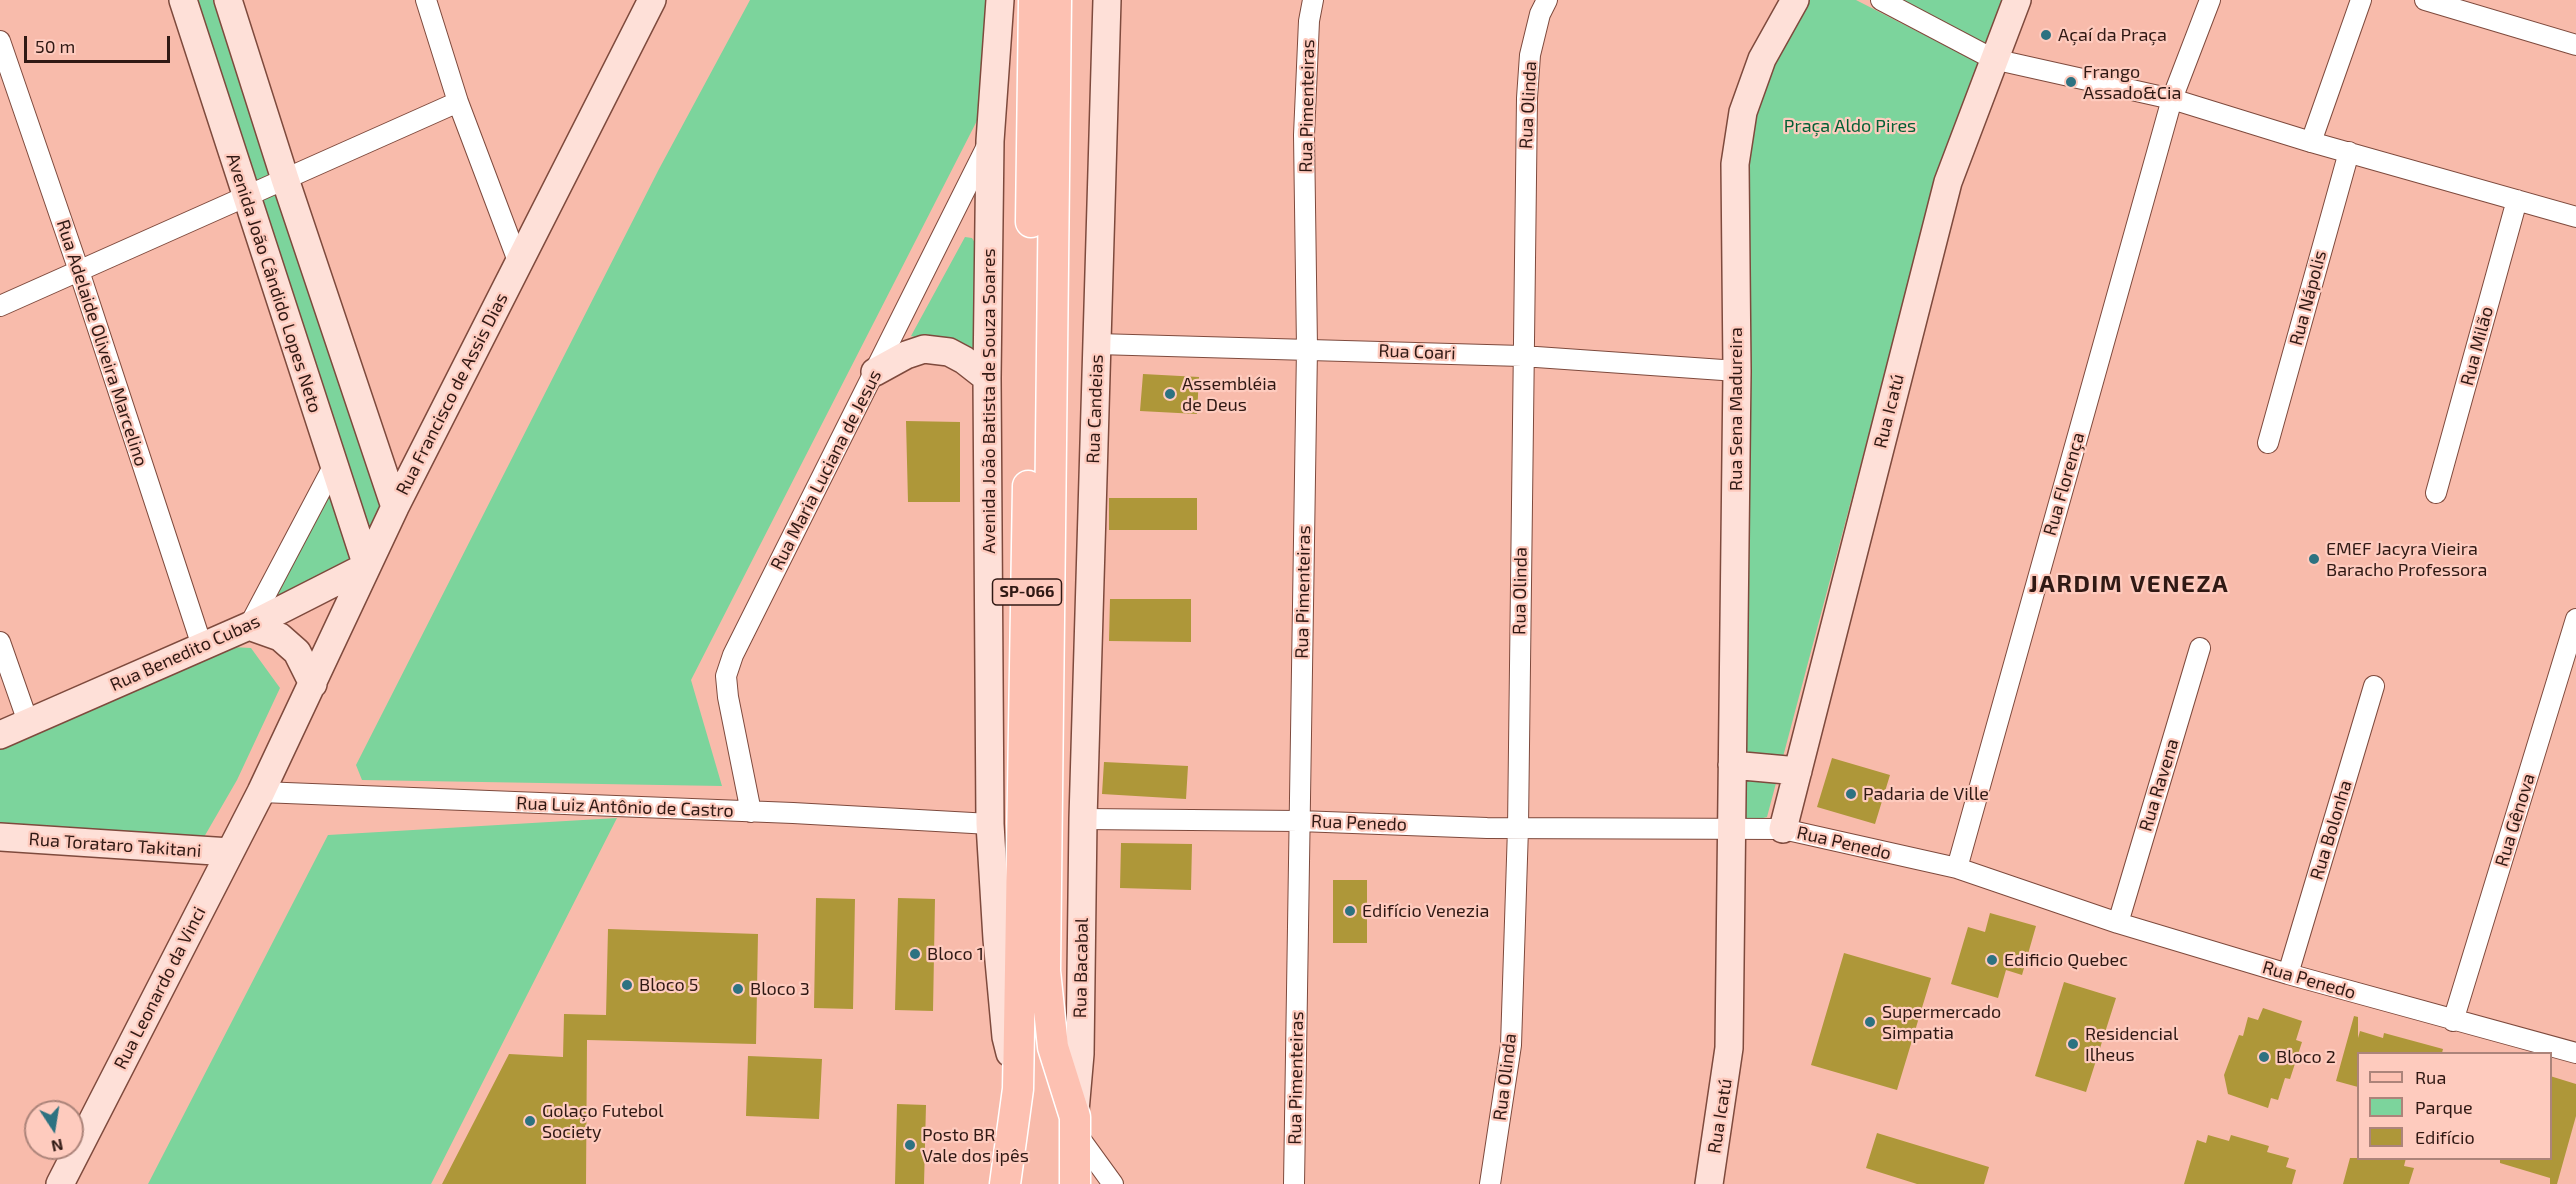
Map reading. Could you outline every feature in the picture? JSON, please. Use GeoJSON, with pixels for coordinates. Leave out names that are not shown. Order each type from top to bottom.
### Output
{"type":"FeatureCollection","features":[{"type":"Feature","properties":{"kind":"main road","name":"SP-066"},"geometry":{"type":"LineString","coordinates":[[1005,1184],[1018,1089],[1034,0]]}},
{"type":"Feature","properties":{"kind":"main road","name":"SP-066"},"geometry":{"type":"LineString","coordinates":[[1056,0],[1045,970],[1053,1047],[1075,1125],[1075,1184]]}},
{"type":"Feature","properties":{"kind":"street","name":"Avenida João Cândido Lopes Neto"},"geometry":{"type":"LineString","coordinates":[[183,0],[367,566]]}},
{"type":"Feature","properties":{"kind":"street"},"geometry":{"type":"LineString","coordinates":[[228,0],[285,179],[395,507]]}},
{"type":"Feature","properties":{"kind":"street"},"geometry":{"type":"LineString","coordinates":[[426,0],[458,102],[519,261]]}},
{"type":"Feature","properties":{"kind":"street","name":"Rua Francisco de Assis Dias"},"geometry":{"type":"LineString","coordinates":[[261,792],[395,507],[652,0]]}},
{"type":"Feature","properties":{"kind":"street","name":"Avenida João Batista de Souza Soares"},"geometry":{"type":"LineString","coordinates":[[1000,0],[990,141],[987,378],[990,825],[1005,1026],[1018,1089]]}},
{"type":"Feature","properties":{"kind":"street","name":"Rua Candeias"},"geometry":{"type":"LineString","coordinates":[[1083,819],[1107,0]]}},
{"type":"Feature","properties":{"kind":"street","name":"Rua Pimenteiras"},"geometry":{"type":"LineString","coordinates":[[1294,1184],[1307,348],[1304,135],[1309,21],[1313,0]]}},
{"type":"Feature","properties":{"kind":"street","name":"Rua Olinda"},"geometry":{"type":"LineString","coordinates":[[1490,1184],[1511,1045],[1518,828],[1522,356],[1530,56],[1540,14],[1547,0]]}},
{"type":"Feature","properties":{"kind":"street","name":"Rua Sena Madureira"},"geometry":{"type":"LineString","coordinates":[[1731,830],[1737,371],[1735,174],[1743,112],[1762,59],[1795,0]]}},
{"type":"Feature","properties":{"kind":"street"},"geometry":{"type":"LineString","coordinates":[[1881,0],[1993,59],[2172,99],[2311,142],[2576,217]]}},
{"type":"Feature","properties":{"kind":"street","name":"Rua Icatú"},"geometry":{"type":"LineString","coordinates":[[1783,829],[1948,182],[2017,0]]}},
{"type":"Feature","properties":{"kind":"street","name":"Rua Florença"},"geometry":{"type":"LineString","coordinates":[[1957,868],[2172,99],[2210,0]]}},
{"type":"Feature","properties":{"kind":"street"},"geometry":{"type":"LineString","coordinates":[[2311,142],[2361,0]]}},
{"type":"Feature","properties":{"kind":"street"},"geometry":{"type":"LineString","coordinates":[[2425,0],[2576,45]]}},
{"type":"Feature","properties":{"kind":"street","name":"Rua Adelaide Oliveira Marcelino"},"geometry":{"type":"LineString","coordinates":[[0,41],[79,271],[202,646]]}},
{"type":"Feature","properties":{"kind":"street"},"geometry":{"type":"LineString","coordinates":[[0,306],[458,102]]}},
{"type":"Feature","properties":{"kind":"street","name":"Rua Maria Luciana de Jesus"},"geometry":{"type":"LineString","coordinates":[[751,812],[728,697],[726,676],[733,655],[990,141]]}},
{"type":"Feature","properties":{"kind":"street","name":"Rua Nápolis"},"geometry":{"type":"LineString","coordinates":[[2268,443],[2349,152]]}},
{"type":"Feature","properties":{"kind":"street","name":"Rua Milão"},"geometry":{"type":"LineString","coordinates":[[2436,493],[2517,200]]}},
{"type":"Feature","properties":{"kind":"street","name":"Rua Coari"},"geometry":{"type":"LineString","coordinates":[[1097,344],[1307,348],[1522,356],[1737,371]]}},
{"type":"Feature","properties":{"kind":"street"},"geometry":{"type":"LineString","coordinates":[[875,372],[906,355],[924,349],[949,352],[964,360],[987,378]]}},
{"type":"Feature","properties":{"kind":"street"},"geometry":{"type":"LineString","coordinates":[[313,684],[297,652],[280,637],[249,626],[333,467]]}},
{"type":"Feature","properties":{"kind":"street","name":"Rua Benedito Cubas"},"geometry":{"type":"LineString","coordinates":[[0,735],[249,626],[367,566]]}},
{"type":"Feature","properties":{"kind":"street","name":"Rua Gênova"},"geometry":{"type":"LineString","coordinates":[[2453,1021],[2576,619]]}},
{"type":"Feature","properties":{"kind":"street"},"geometry":{"type":"LineString","coordinates":[[0,642],[28,722]]}},
{"type":"Feature","properties":{"kind":"street","name":"Rua Ravena"},"geometry":{"type":"LineString","coordinates":[[2118,922],[2200,648]]}},
{"type":"Feature","properties":{"kind":"street","name":"Rua Bolonha"},"geometry":{"type":"LineString","coordinates":[[2288,974],[2373,686]]}},
{"type":"Feature","properties":{"kind":"street"},"geometry":{"type":"LineString","coordinates":[[1732,765],[1798,771]]}},
{"type":"Feature","properties":{"kind":"street","name":"Rua Luiz Antônio de Castro"},"geometry":{"type":"LineString","coordinates":[[261,792],[751,812],[990,825]]}},
{"type":"Feature","properties":{"kind":"street","name":"Rua Leonardo da Vinci"},"geometry":{"type":"LineString","coordinates":[[60,1184],[261,792]]}},
{"type":"Feature","properties":{"kind":"street","name":"Rua Bacabal"},"geometry":{"type":"LineString","coordinates":[[1075,1125],[1080,1054],[1083,819]]}},
{"type":"Feature","properties":{"kind":"street","name":"Rua Penedo"},"geometry":{"type":"LineString","coordinates":[[1083,819],[1299,821],[1518,828],[1783,829],[1957,868],[2118,922],[2288,974],[2576,1053]]}},
{"type":"Feature","properties":{"kind":"street","name":"Rua Icatú"},"geometry":{"type":"LineString","coordinates":[[1708,1184],[1729,1048],[1731,830]]}},
{"type":"Feature","properties":{"kind":"street","name":"Rua Torataro Takitani"},"geometry":{"type":"LineString","coordinates":[[0,838],[230,852]]}},
{"type":"Feature","properties":{"kind":"street"},"geometry":{"type":"LineString","coordinates":[[1075,1125],[1113,1184]]}},
{"type":"Feature","properties":{"kind":"green space"},"geometry":{"type":"Polygon","coordinates":[[[195,0],[213,0],[381,507],[365,539],[195,0]]]}},
{"type":"Feature","properties":{"kind":"green space"},"geometry":{"type":"Polygon","coordinates":[[[750,0],[986,0],[984,107],[691,680],[722,786],[362,780],[356,765],[659,169],[750,0]]]}},
{"type":"Feature","properties":{"kind":"green space","name":"Praça Aldo Pires"},"geometry":{"type":"Polygon","coordinates":[[[1803,0],[1856,0],[1979,63],[1937,177],[1767,817],[1759,819],[1738,817],[1747,164],[1750,111],[1803,0]]]}},
{"type":"Feature","properties":{"kind":"green space"},"geometry":{"type":"Polygon","coordinates":[[[1900,0],[2004,0],[1988,45],[1900,0]]]}},
{"type":"Feature","properties":{"kind":"green space"},"geometry":{"type":"Polygon","coordinates":[[[965,237],[972,238],[977,246],[974,354],[911,336],[965,237]]]}},
{"type":"Feature","properties":{"kind":"green space"},"geometry":{"type":"Polygon","coordinates":[[[329,495],[350,558],[261,612],[329,495]]]}},
{"type":"Feature","properties":{"kind":"green space"},"geometry":{"type":"Polygon","coordinates":[[[232,647],[251,648],[280,688],[237,780],[200,844],[0,831],[0,744],[232,647]]]}},
{"type":"Feature","properties":{"kind":"green space"},"geometry":{"type":"Polygon","coordinates":[[[617,818],[431,1184],[148,1184],[328,835],[617,818]]]}},
{"type":"Feature","properties":{"kind":"building","name":"Assembléia de Deus"},"geometry":{"type":"Polygon","coordinates":[[[1143,374],[1199,377],[1197,414],[1140,411],[1143,374]]]}},
{"type":"Feature","properties":{"kind":"building"},"geometry":{"type":"Polygon","coordinates":[[[906,421],[960,422],[960,502],[908,502],[906,421]]]}},
{"type":"Feature","properties":{"kind":"building"},"geometry":{"type":"Polygon","coordinates":[[[1109,498],[1197,498],[1197,530],[1109,530],[1109,498]]]}},
{"type":"Feature","properties":{"kind":"building"},"geometry":{"type":"Polygon","coordinates":[[[1110,599],[1191,599],[1191,642],[1109,641],[1110,599]]]}},
{"type":"Feature","properties":{"kind":"building"},"geometry":{"type":"Polygon","coordinates":[[[1832,758],[1890,775],[1875,824],[1817,807],[1832,758]]]}},
{"type":"Feature","properties":{"kind":"building"},"geometry":{"type":"Polygon","coordinates":[[[1104,762],[1188,766],[1186,799],[1102,794],[1104,762]]]}},
{"type":"Feature","properties":{"kind":"building"},"geometry":{"type":"Polygon","coordinates":[[[1121,843],[1192,844],[1191,890],[1120,888],[1121,843]]]}},
{"type":"Feature","properties":{"kind":"building","name":"Edifício Venezia"},"geometry":{"type":"Polygon","coordinates":[[[1333,880],[1367,880],[1367,943],[1333,943],[1333,880]]]}},
{"type":"Feature","properties":{"kind":"building"},"geometry":{"type":"Polygon","coordinates":[[[816,898],[855,899],[853,1009],[814,1008],[816,898]]]}},
{"type":"Feature","properties":{"kind":"building","name":"Bloco 1"},"geometry":{"type":"Polygon","coordinates":[[[898,898],[935,899],[933,1011],[895,1010],[898,898]]]}},
{"type":"Feature","properties":{"kind":"building","name":"Edificio Quebec"},"geometry":{"type":"Polygon","coordinates":[[[1990,913],[2036,926],[2022,975],[2006,970],[1998,998],[1951,984],[1968,927],[1985,932],[1990,913]]]}},
{"type":"Feature","properties":{"kind":"building"},"geometry":{"type":"Polygon","coordinates":[[[608,929],[758,934],[756,1044],[587,1040],[586,1184],[442,1184],[509,1054],[563,1057],[564,1014],[606,1015],[608,929]]]}},
{"type":"Feature","properties":{"kind":"building","name":"Supermercado Simpatia"},"geometry":{"type":"Polygon","coordinates":[[[1844,953],[1931,978],[1897,1090],[1811,1065],[1844,953]]]}},
{"type":"Feature","properties":{"kind":"building","name":"Residencial Ilheus"},"geometry":{"type":"Polygon","coordinates":[[[2064,982],[2116,998],[2086,1092],[2035,1076],[2064,982]]]}},
{"type":"Feature","properties":{"kind":"building","name":"Bloco 2"},"geometry":{"type":"Polygon","coordinates":[[[2263,1008],[2302,1021],[2296,1040],[2302,1042],[2290,1079],[2285,1078],[2278,1100],[2271,1098],[2268,1108],[2228,1094],[2224,1075],[2239,1035],[2243,1036],[2248,1017],[2258,1020],[2263,1008]]]}},
{"type":"Feature","properties":{"kind":"building"},"geometry":{"type":"Polygon","coordinates":[[[2354,1016],[2358,1017],[2358,1038],[2360,1031],[2383,1038],[2384,1033],[2443,1049],[2442,1052],[2357,1052],[2357,1087],[2336,1081],[2354,1016]]]}},
{"type":"Feature","properties":{"kind":"building"},"geometry":{"type":"Polygon","coordinates":[[[748,1056],[822,1059],[819,1119],[746,1116],[748,1056]]]}},
{"type":"Feature","properties":{"kind":"building"},"geometry":{"type":"Polygon","coordinates":[[[2552,1077],[2576,1084],[2576,1116],[2557,1184],[2550,1184],[2550,1178],[2500,1163],[2500,1160],[2552,1160],[2552,1077]]]}},
{"type":"Feature","properties":{"kind":"building","name":"Posto BR Vale dos ipês"},"geometry":{"type":"Polygon","coordinates":[[[897,1104],[926,1105],[924,1184],[895,1184],[897,1104]]]}},
{"type":"Feature","properties":{"kind":"building"},"geometry":{"type":"Polygon","coordinates":[[[1877,1133],[1989,1167],[1984,1184],[1917,1184],[1866,1168],[1877,1133]]]}},
{"type":"Feature","properties":{"kind":"building"},"geometry":{"type":"Polygon","coordinates":[[[2208,1135],[2229,1141],[2231,1135],[2269,1146],[2267,1152],[2289,1158],[2286,1167],[2296,1170],[2292,1184],[2184,1184],[2197,1140],[2206,1143],[2208,1135]]]}},
{"type":"Feature","properties":{"kind":"building"},"geometry":{"type":"Polygon","coordinates":[[[2350,1158],[2406,1160],[2404,1166],[2414,1168],[2409,1184],[2343,1184],[2350,1158]]]}},
{"type":"Feature","properties":{"kind":"place","name":"Açaí da Praça"},"geometry":{"type":"Point","coordinates":[2046,35]}},
{"type":"Feature","properties":{"kind":"place","name":"Frango Assado&Cia"},"geometry":{"type":"Point","coordinates":[2071,82]}},
{"type":"Feature","properties":{"kind":"place","name":"Assembléia de Deus"},"geometry":{"type":"Point","coordinates":[1170,394]}},
{"type":"Feature","properties":{"kind":"place","name":"EMEF Jacyra Vieira Baracho Professora"},"geometry":{"type":"Point","coordinates":[2314,559]}},
{"type":"Feature","properties":{"kind":"place","name":"Padaria de Ville"},"geometry":{"type":"Point","coordinates":[1851,794]}},
{"type":"Feature","properties":{"kind":"place","name":"Edifício Venezia"},"geometry":{"type":"Point","coordinates":[1350,911]}},
{"type":"Feature","properties":{"kind":"place","name":"Bloco 1"},"geometry":{"type":"Point","coordinates":[915,954]}},
{"type":"Feature","properties":{"kind":"place","name":"Edificio Quebec"},"geometry":{"type":"Point","coordinates":[1992,960]}},
{"type":"Feature","properties":{"kind":"place","name":"Bloco 5"},"geometry":{"type":"Point","coordinates":[627,985]}},
{"type":"Feature","properties":{"kind":"place","name":"Bloco 3"},"geometry":{"type":"Point","coordinates":[738,989]}},
{"type":"Feature","properties":{"kind":"place","name":"Supermercado Simpatia"},"geometry":{"type":"Point","coordinates":[1870,1022]}},
{"type":"Feature","properties":{"kind":"place","name":"Residencial Ilheus"},"geometry":{"type":"Point","coordinates":[2073,1044]}},
{"type":"Feature","properties":{"kind":"place","name":"Bloco 2"},"geometry":{"type":"Point","coordinates":[2264,1057]}},
{"type":"Feature","properties":{"kind":"place","name":"Golaço Futebol Society"},"geometry":{"type":"Point","coordinates":[530,1121]}},
{"type":"Feature","properties":{"kind":"place","name":"Posto BR Vale dos ipês"},"geometry":{"type":"Point","coordinates":[910,1145]}},
{"type":"Feature","properties":{"kind":"district","name":"JARDIM VENEZA"},"geometry":{"type":"Point","coordinates":[2129,584]}}]}
